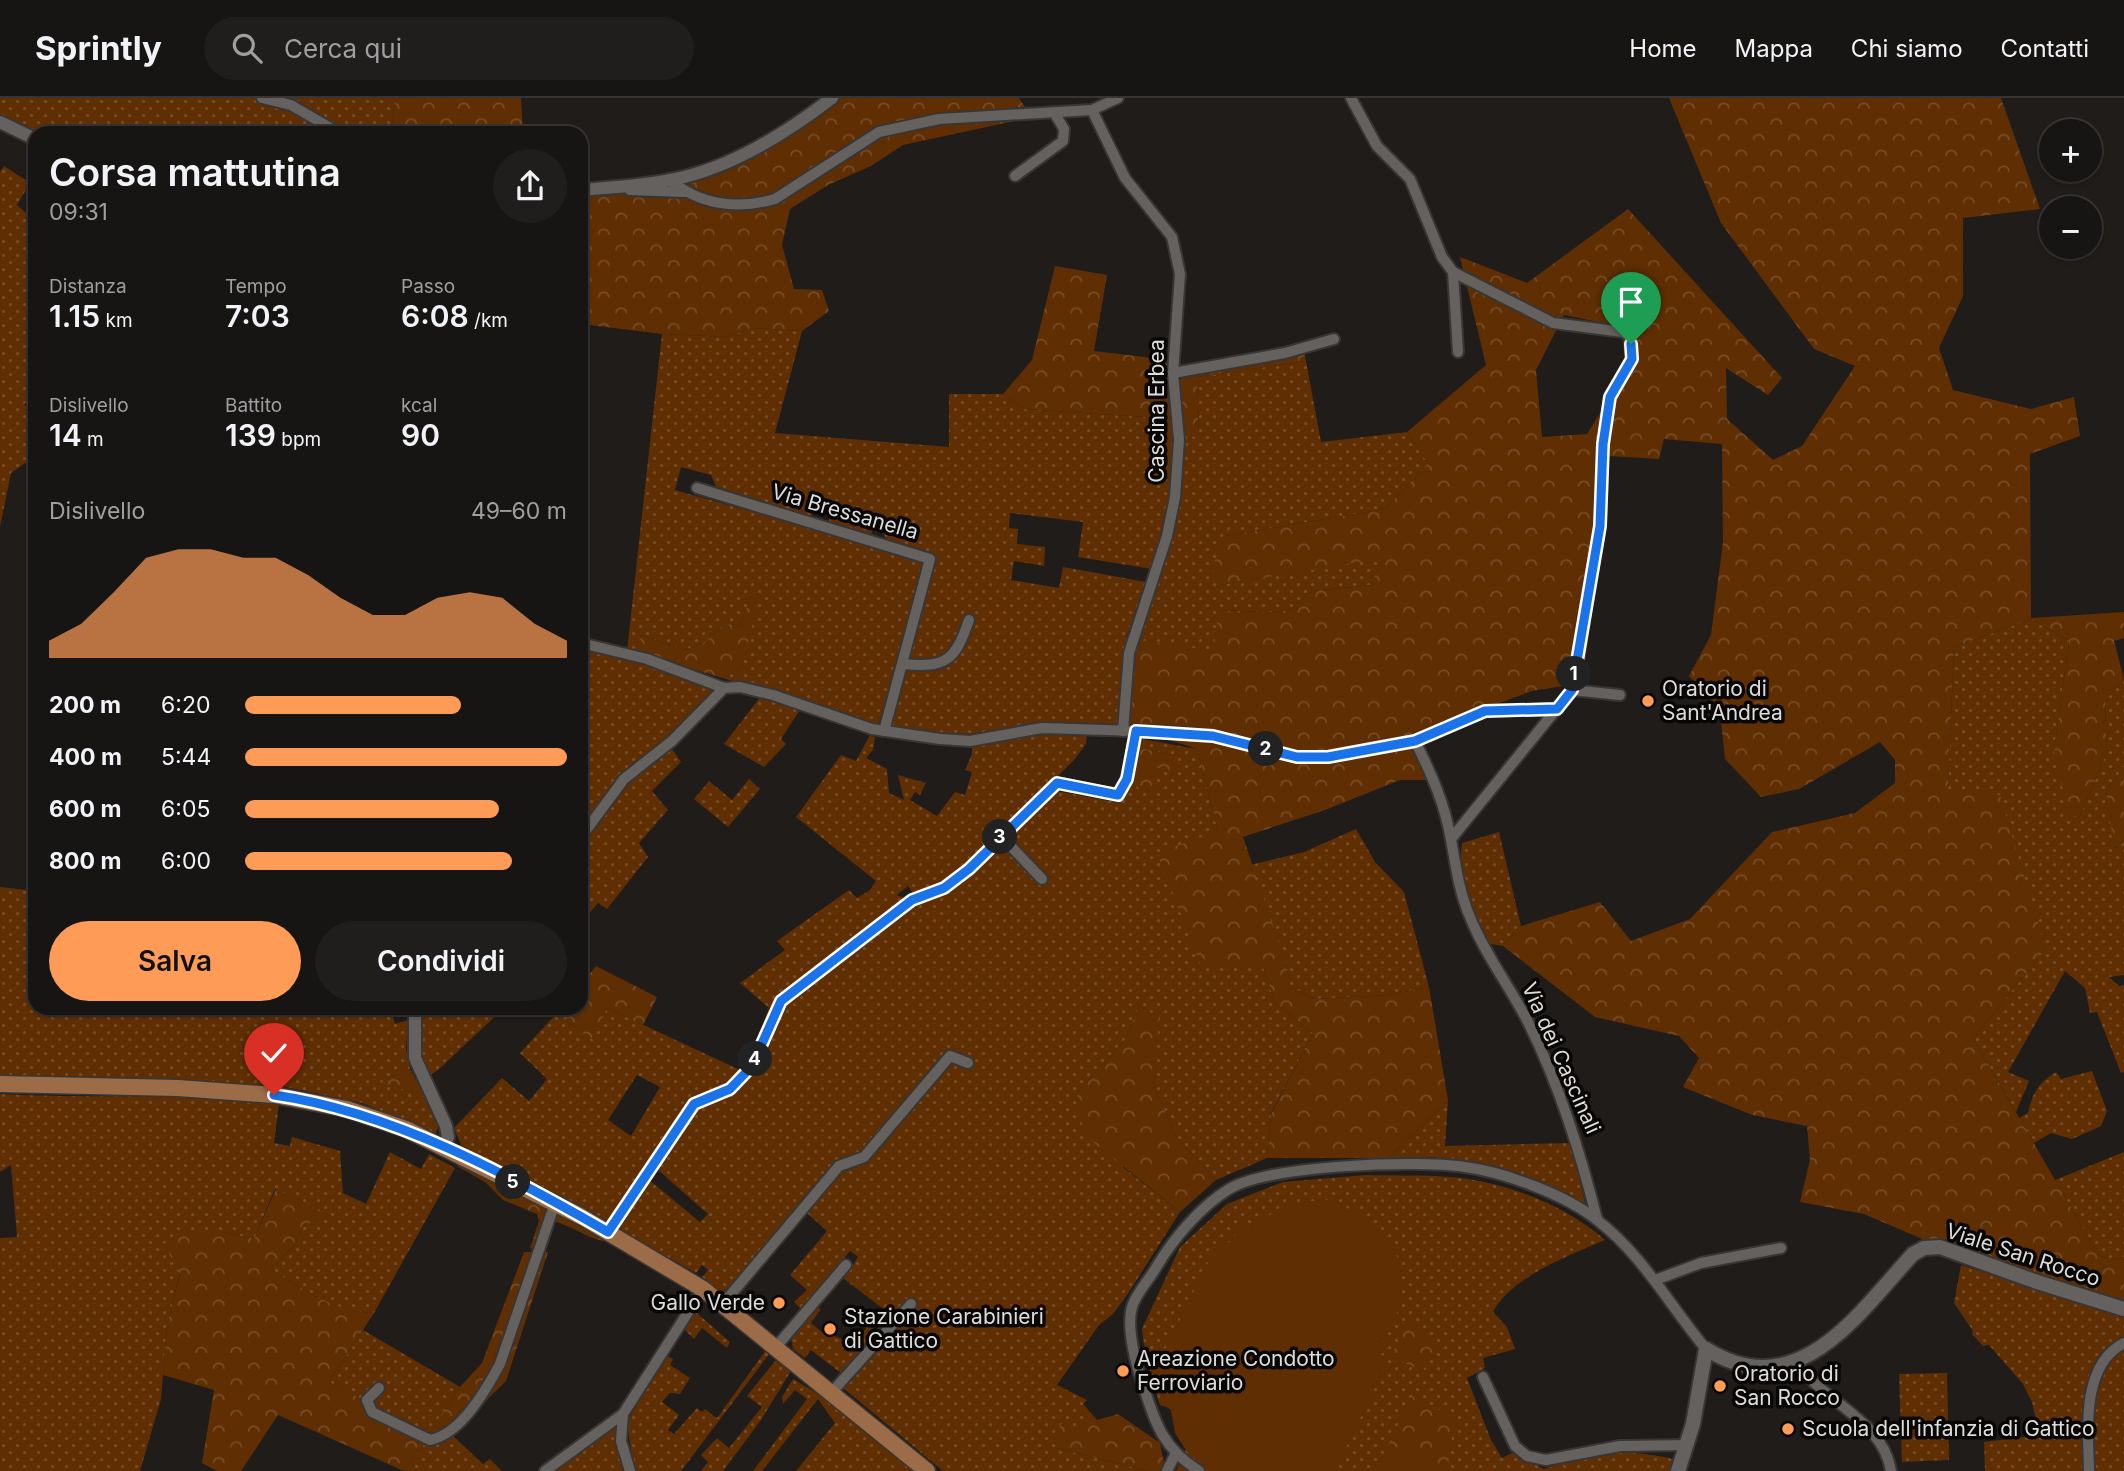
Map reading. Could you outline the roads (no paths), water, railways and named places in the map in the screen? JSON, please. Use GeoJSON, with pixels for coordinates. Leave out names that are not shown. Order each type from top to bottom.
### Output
{"type":"FeatureCollection","features":[{"type":"Feature","properties":{"kind":"main road"},"geometry":{"type":"LineString","coordinates":[[0,1084],[178,1088],[274,1095],[366,1115],[444,1147],[608,1232],[703,1289],[927,1471]]}},
{"type":"Feature","properties":{"kind":"main road","name":"Viale San Rocco"},"geometry":{"type":"LineString","coordinates":[[1706,1349],[1729,1362],[1755,1368],[1797,1363],[1842,1332],[1913,1254],[1924,1248],[1940,1247],[2034,1281],[2124,1309]]}},
{"type":"Feature","properties":{"kind":"main road"},"geometry":{"type":"LineString","coordinates":[[1678,1471],[1687,1445],[1706,1349]]}},
{"type":"Feature","properties":{"kind":"street"},"geometry":{"type":"LineString","coordinates":[[262,98],[292,105],[327,126]]}},
{"type":"Feature","properties":{"kind":"street"},"geometry":{"type":"LineString","coordinates":[[588,190],[669,179],[712,168],[779,134],[832,98]]}},
{"type":"Feature","properties":{"kind":"street"},"geometry":{"type":"LineString","coordinates":[[595,189],[684,192],[718,204],[756,205],[775,199],[879,132],[939,119],[1092,110],[1118,98]]}},
{"type":"Feature","properties":{"kind":"street"},"geometry":{"type":"LineString","coordinates":[[1353,100],[1377,146],[1410,179],[1443,257],[1453,272],[1553,323],[1617,331],[1629,337],[1632,359],[1610,397],[1605,432],[1600,526],[1572,690],[1451,839]]}},
{"type":"Feature","properties":{"kind":"street","name":"Cascina Erbea"},"geometry":{"type":"LineString","coordinates":[[1092,110],[1125,178],[1141,201],[1166,227],[1177,251],[1180,289],[1173,373],[1179,440],[1175,497],[1167,537],[1129,653],[1123,731]]}},
{"type":"Feature","properties":{"kind":"street"},"geometry":{"type":"LineString","coordinates":[[1015,176],[1063,141],[1064,129],[1055,114]]}},
{"type":"Feature","properties":{"kind":"street"},"geometry":{"type":"LineString","coordinates":[[0,122],[28,136]]}},
{"type":"Feature","properties":{"kind":"street"},"geometry":{"type":"LineString","coordinates":[[669,179],[684,192]]}},
{"type":"Feature","properties":{"kind":"street"},"geometry":{"type":"LineString","coordinates":[[1453,272],[1458,352]]}},
{"type":"Feature","properties":{"kind":"street"},"geometry":{"type":"LineString","coordinates":[[1173,373],[1285,353],[1334,340]]}},
{"type":"Feature","properties":{"kind":"street","name":"Via Bressanella"},"geometry":{"type":"LineString","coordinates":[[697,488],[927,555],[931,562],[884,731]]}},
{"type":"Feature","properties":{"kind":"street"},"geometry":{"type":"LineString","coordinates":[[903,664],[931,666],[945,660],[960,644],[970,620]]}},
{"type":"Feature","properties":{"kind":"street"},"geometry":{"type":"LineString","coordinates":[[588,645],[647,659],[724,688],[740,687],[773,695],[884,731],[970,741],[1042,729],[1136,731],[1213,736],[1297,757],[1328,757],[1415,741],[1485,711],[1557,709]]}},
{"type":"Feature","properties":{"kind":"street"},"geometry":{"type":"LineString","coordinates":[[588,828],[624,779],[672,741],[724,688]]}},
{"type":"Feature","properties":{"kind":"street"},"geometry":{"type":"LineString","coordinates":[[1572,690],[1620,695]]}},
{"type":"Feature","properties":{"kind":"street"},"geometry":{"type":"LineString","coordinates":[[608,1232],[694,1104],[730,1089],[752,1066],[781,1001],[912,900],[944,888],[969,869],[1057,783],[1118,795],[1127,779],[1136,731]]}},
{"type":"Feature","properties":{"kind":"street","name":"Via dei Cascinali"},"geometry":{"type":"LineString","coordinates":[[1415,741],[1437,785],[1451,839],[1454,868],[1470,918],[1530,1025],[1579,1146],[1597,1219]]}},
{"type":"Feature","properties":{"kind":"street"},"geometry":{"type":"LineString","coordinates":[[1001,836],[1042,879]]}},
{"type":"Feature","properties":{"kind":"street"},"geometry":{"type":"LineString","coordinates":[[418,1015],[415,1058],[446,1126],[448,1137],[444,1147]]}},
{"type":"Feature","properties":{"kind":"street"},"geometry":{"type":"LineString","coordinates":[[723,1305],[839,1166],[864,1157],[950,1056],[972,1067]]}},
{"type":"Feature","properties":{"kind":"street"},"geometry":{"type":"LineString","coordinates":[[1199,1471],[1175,1455],[1152,1410],[1138,1373],[1133,1345],[1132,1307],[1165,1253],[1210,1203],[1229,1189],[1255,1179],[1304,1170],[1464,1166],[1539,1188],[1597,1219],[1655,1280],[1706,1349]]}},
{"type":"Feature","properties":{"kind":"street"},"geometry":{"type":"LineString","coordinates":[[379,1388],[367,1400],[372,1412],[430,1440],[446,1434],[463,1417],[486,1389],[500,1364],[555,1203]]}},
{"type":"Feature","properties":{"kind":"street"},"geometry":{"type":"LineString","coordinates":[[1655,1280],[1701,1264],[1781,1248]]}},
{"type":"Feature","properties":{"kind":"street"},"geometry":{"type":"LineString","coordinates":[[776,1348],[846,1265]]}},
{"type":"Feature","properties":{"kind":"street"},"geometry":{"type":"LineString","coordinates":[[545,1471],[623,1414],[703,1289]]}},
{"type":"Feature","properties":{"kind":"street"},"geometry":{"type":"LineString","coordinates":[[832,1392],[911,1304]]}},
{"type":"Feature","properties":{"kind":"street"},"geometry":{"type":"LineString","coordinates":[[2089,1471],[2092,1387],[2101,1364],[2115,1348],[2124,1343]]}},
{"type":"Feature","properties":{"kind":"street"},"geometry":{"type":"LineString","coordinates":[[1797,1363],[1807,1378],[1872,1430],[1884,1448],[1891,1471]]}},
{"type":"Feature","properties":{"kind":"street"},"geometry":{"type":"LineString","coordinates":[[1483,1377],[1515,1447],[1527,1456],[1546,1460],[1620,1446],[1687,1445]]}},
{"type":"Feature","properties":{"kind":"street"},"geometry":{"type":"LineString","coordinates":[[623,1414],[621,1441],[630,1471]]}},
{"type":"Feature","properties":{"kind":"street"},"geometry":{"type":"LineString","coordinates":[[1167,1471],[1175,1455]]}},
{"type":"Feature","properties":{"kind":"place","name":"Oratorio di Sant'Andrea"},"geometry":{"type":"Point","coordinates":[1648,701]}},
{"type":"Feature","properties":{"kind":"place","name":"Gallo Verde"},"geometry":{"type":"Point","coordinates":[779,1303]}},
{"type":"Feature","properties":{"kind":"place","name":"Stazione Carabinieri di Gattico"},"geometry":{"type":"Point","coordinates":[830,1329]}},
{"type":"Feature","properties":{"kind":"place","name":"Areazione Condotto Ferroviario"},"geometry":{"type":"Point","coordinates":[1123,1371]}},
{"type":"Feature","properties":{"kind":"place","name":"Oratorio di San Rocco"},"geometry":{"type":"Point","coordinates":[1720,1386]}},
{"type":"Feature","properties":{"kind":"place","name":"Scuola dell'infanzia di Gattico"},"geometry":{"type":"Point","coordinates":[1788,1429]}}]}
